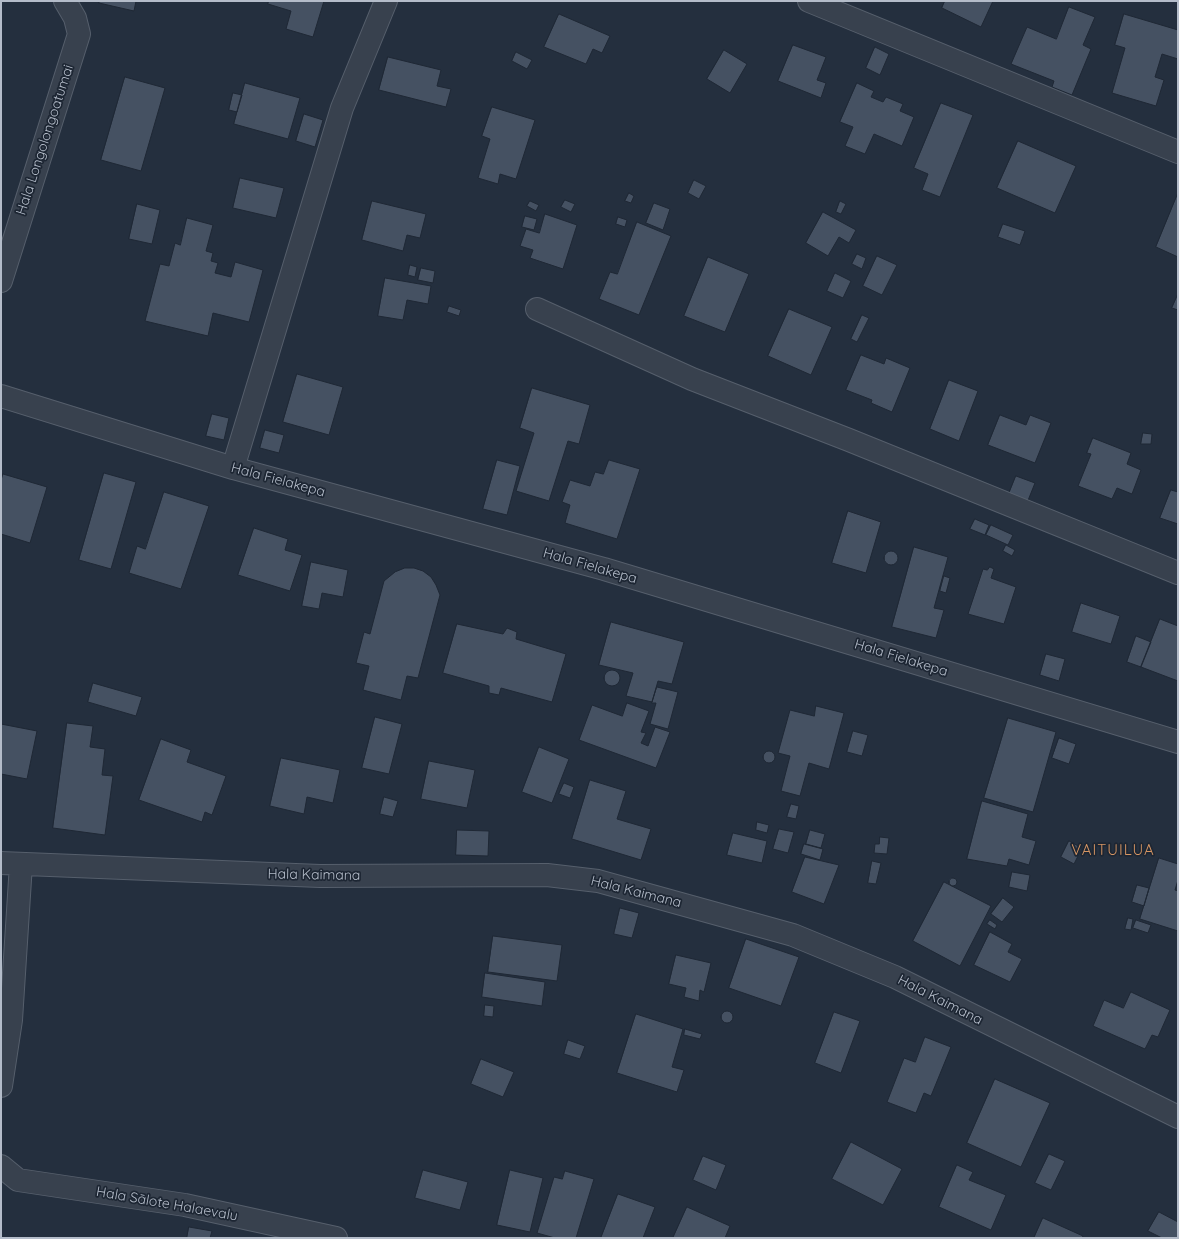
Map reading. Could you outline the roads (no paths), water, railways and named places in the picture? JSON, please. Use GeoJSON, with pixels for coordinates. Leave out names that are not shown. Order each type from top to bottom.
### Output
{"type":"FeatureCollection","features":[{"type":"Feature","properties":{"kind":"street","name":"Hala Longolongoatumai"},"geometry":{"type":"LineString","coordinates":[[1,281],[79,34],[75,18],[65,1]]}},
{"type":"Feature","properties":{"kind":"street"},"geometry":{"type":"LineString","coordinates":[[233,468],[342,108],[386,1]]}},
{"type":"Feature","properties":{"kind":"street"},"geometry":{"type":"LineString","coordinates":[[809,1],[1177,147]]}},
{"type":"Feature","properties":{"kind":"street"},"geometry":{"type":"LineString","coordinates":[[537,309],[692,379],[849,440],[1178,573]]}},
{"type":"Feature","properties":{"kind":"street","name":"Hala Fielakepa"},"geometry":{"type":"LineString","coordinates":[[1,396],[233,468],[604,569],[1178,742]]}},
{"type":"Feature","properties":{"kind":"street"},"geometry":{"type":"LineString","coordinates":[[1,1086],[10,1020],[11,864]]}},
{"type":"Feature","properties":{"kind":"street","name":"Hala Kaimana"},"geometry":{"type":"LineString","coordinates":[[11,864],[320,876],[547,875],[598,881],[793,935],[896,977],[1178,1117]]}},
{"type":"Feature","properties":{"kind":"street","name":"Hala Sālote Halaevalu"},"geometry":{"type":"LineString","coordinates":[[1,1166],[18,1180],[185,1205],[336,1238]]}},
{"type":"Feature","properties":{"kind":"district","name":"VAITUILUA"},"geometry":{"type":"Point","coordinates":[1113,850]}}]}
